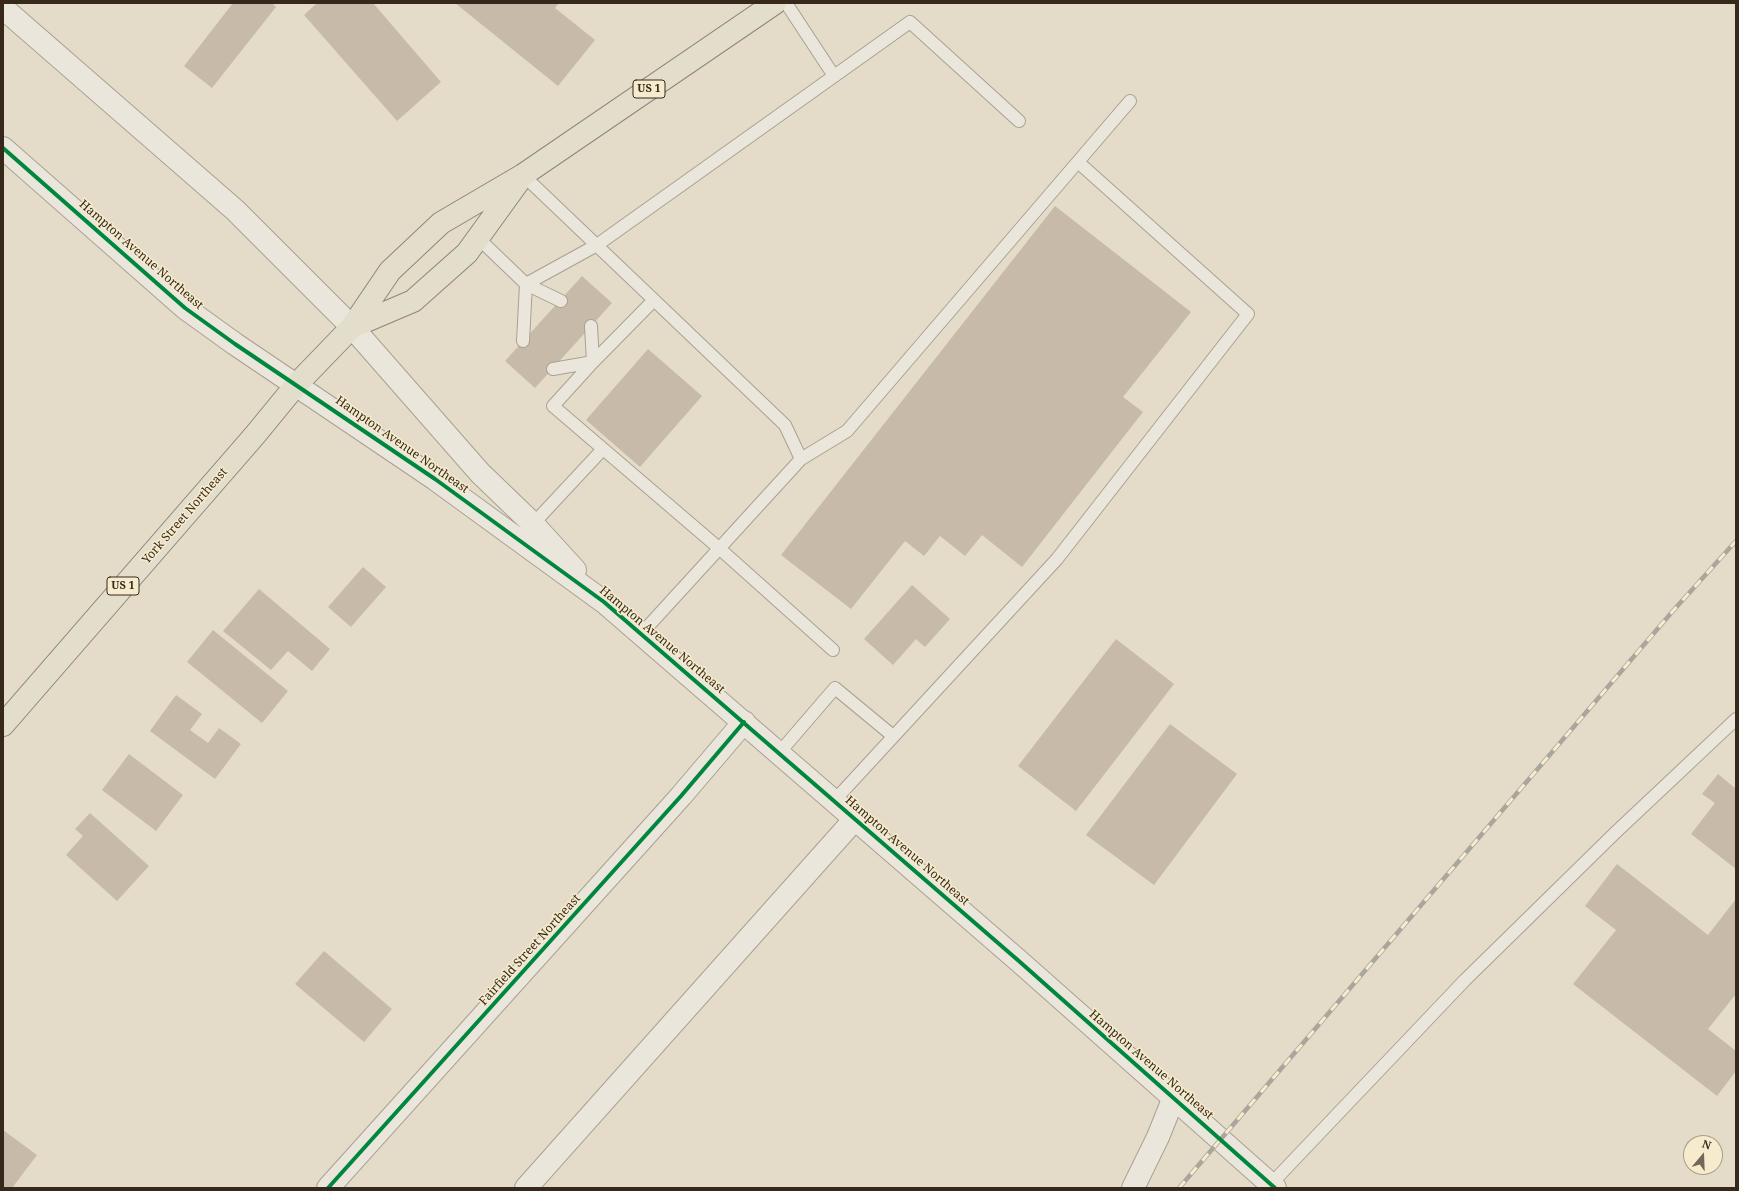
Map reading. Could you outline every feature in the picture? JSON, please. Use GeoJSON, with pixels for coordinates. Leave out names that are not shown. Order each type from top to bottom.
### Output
{"type":"FeatureCollection","features":[{"type":"Feature","properties":{"kind":"main road","name":"York Street Northeast"},"geometry":{"type":"LineString","coordinates":[[3,725],[255,435],[296,385],[352,326],[390,271],[441,223],[524,175],[775,3]]}},
{"type":"Feature","properties":{"kind":"main road","name":"York Street Northeast"},"geometry":{"type":"LineString","coordinates":[[352,326],[414,301],[467,253],[524,175]]}},
{"type":"Feature","properties":{"kind":"street","name":"Hampton Avenue Northeast"},"geometry":{"type":"LineString","coordinates":[[3,8],[235,210],[352,326],[480,473],[533,524],[604,602]]}},
{"type":"Feature","properties":{"kind":"street","name":"Hampton Avenue Northeast"},"geometry":{"type":"LineString","coordinates":[[3,148],[186,308],[235,344],[435,479],[604,602],[1174,1097],[1273,1186]]}},
{"type":"Feature","properties":{"kind":"street","name":"Fairfield Street Northeast"},"geometry":{"type":"LineString","coordinates":[[328,1188],[681,796],[744,722]]}},
{"type":"Feature","properties":{"kind":"street"},"geometry":{"type":"LineString","coordinates":[[526,1188],[855,819]]}},
{"type":"Feature","properties":{"kind":"street"},"geometry":{"type":"LineString","coordinates":[[1133,1188],[1158,1137],[1174,1097]]}},
{"type":"Feature","properties":{"kind":"lane"},"geometry":{"type":"LineString","coordinates":[[786,3],[834,76]]}},
{"type":"Feature","properties":{"kind":"lane"},"geometry":{"type":"LineString","coordinates":[[526,284],[597,245],[910,22],[1019,121]]}},
{"type":"Feature","properties":{"kind":"lane"},"geometry":{"type":"LineString","coordinates":[[641,634],[801,459],[847,431],[1130,102]]}},
{"type":"Feature","properties":{"kind":"lane"},"geometry":{"type":"LineString","coordinates":[[834,801],[1057,559],[1248,314],[1078,162]]}},
{"type":"Feature","properties":{"kind":"lane"},"geometry":{"type":"LineString","coordinates":[[524,175],[785,425],[801,459]]}},
{"type":"Feature","properties":{"kind":"lane"},"geometry":{"type":"LineString","coordinates":[[478,238],[526,284],[561,301]]}},
{"type":"Feature","properties":{"kind":"lane"},"geometry":{"type":"LineString","coordinates":[[523,341],[526,284]]}},
{"type":"Feature","properties":{"kind":"lane"},"geometry":{"type":"LineString","coordinates":[[654,300],[593,362],[553,406],[720,549],[833,650]]}},
{"type":"Feature","properties":{"kind":"lane"},"geometry":{"type":"LineString","coordinates":[[591,326],[593,362]]}},
{"type":"Feature","properties":{"kind":"lane"},"geometry":{"type":"LineString","coordinates":[[552,369],[593,362]]}},
{"type":"Feature","properties":{"kind":"lane"},"geometry":{"type":"LineString","coordinates":[[533,524],[603,449]]}},
{"type":"Feature","properties":{"kind":"lane"},"geometry":{"type":"LineString","coordinates":[[778,752],[835,688],[893,736]]}},
{"type":"Feature","properties":{"kind":"lane"},"geometry":{"type":"LineString","coordinates":[[1273,1186],[1465,980],[1616,832],[1736,719]]}},
{"type":"Feature","properties":{"kind":"building"},"geometry":{"type":"Polygon","coordinates":[[[233,3],[272,3],[276,7],[212,88],[184,66],[233,3]]]}},
{"type":"Feature","properties":{"kind":"building"},"geometry":{"type":"Polygon","coordinates":[[[317,3],[373,3],[441,82],[397,121],[304,15],[317,3]]]}},
{"type":"Feature","properties":{"kind":"building"},"geometry":{"type":"Polygon","coordinates":[[[455,3],[559,3],[555,8],[595,40],[558,86],[455,3]]]}},
{"type":"Feature","properties":{"kind":"building"},"geometry":{"type":"Polygon","coordinates":[[[1055,206],[1191,312],[1123,397],[1143,412],[1022,567],[982,535],[965,556],[940,536],[924,556],[905,541],[851,609],[781,555],[1055,206]]]}},
{"type":"Feature","properties":{"kind":"building"},"geometry":{"type":"Polygon","coordinates":[[[582,276],[612,303],[535,388],[505,361],[582,276]]]}},
{"type":"Feature","properties":{"kind":"building"},"geometry":{"type":"Polygon","coordinates":[[[648,349],[702,396],[640,467],[586,420],[648,349]]]}},
{"type":"Feature","properties":{"kind":"building"},"geometry":{"type":"Polygon","coordinates":[[[363,567],[386,587],[351,627],[328,607],[363,567]]]}},
{"type":"Feature","properties":{"kind":"building"},"geometry":{"type":"Polygon","coordinates":[[[912,585],[950,619],[925,647],[916,639],[893,665],[864,639],[912,585]]]}},
{"type":"Feature","properties":{"kind":"building"},"geometry":{"type":"Polygon","coordinates":[[[259,589],[330,649],[312,671],[288,651],[271,670],[223,631],[259,589]]]}},
{"type":"Feature","properties":{"kind":"building"},"geometry":{"type":"Polygon","coordinates":[[[213,630],[288,691],[262,723],[187,662],[213,630]]]}},
{"type":"Feature","properties":{"kind":"building"},"geometry":{"type":"Polygon","coordinates":[[[1116,639],[1174,684],[1076,811],[1018,766],[1116,639]]]}},
{"type":"Feature","properties":{"kind":"building"},"geometry":{"type":"Polygon","coordinates":[[[176,695],[202,714],[190,730],[208,743],[219,728],[241,744],[215,779],[150,731],[176,695]]]}},
{"type":"Feature","properties":{"kind":"building"},"geometry":{"type":"Polygon","coordinates":[[[1170,724],[1237,774],[1154,885],[1086,835],[1170,724]]]}},
{"type":"Feature","properties":{"kind":"building"},"geometry":{"type":"Polygon","coordinates":[[[129,754],[183,795],[156,831],[102,790],[129,754]]]}},
{"type":"Feature","properties":{"kind":"building"},"geometry":{"type":"Polygon","coordinates":[[[1718,774],[1736,789],[1736,869],[1691,834],[1715,803],[1702,794],[1718,774]]]}},
{"type":"Feature","properties":{"kind":"building"},"geometry":{"type":"Polygon","coordinates":[[[90,813],[149,866],[117,901],[66,855],[83,836],[75,829],[90,813]]]}},
{"type":"Feature","properties":{"kind":"building"},"geometry":{"type":"Polygon","coordinates":[[[1617,864],[1708,935],[1736,899],[1736,994],[1708,1029],[1736,1051],[1736,1071],[1717,1096],[1573,984],[1616,930],[1585,906],[1617,864]]]}},
{"type":"Feature","properties":{"kind":"building"},"geometry":{"type":"Polygon","coordinates":[[[324,951],[392,1009],[364,1042],[295,984],[324,951]]]}},
{"type":"Feature","properties":{"kind":"building"},"geometry":{"type":"Polygon","coordinates":[[[3,1130],[37,1155],[12,1188],[3,1188],[3,1130]]]}},
{"type":"Feature","properties":{"kind":"railway"},"geometry":{"type":"LineString","coordinates":[[1179,1188],[1672,612],[1736,541]]}},
{"type":"Feature","properties":{"kind":"cycle path"},"geometry":{"type":"LineString","coordinates":[[3,148],[185,308],[235,344],[435,479],[604,602],[1020,962],[1275,1188]]}},
{"type":"Feature","properties":{"kind":"cycle path"},"geometry":{"type":"LineString","coordinates":[[328,1188],[681,796],[744,722]]}}]}
